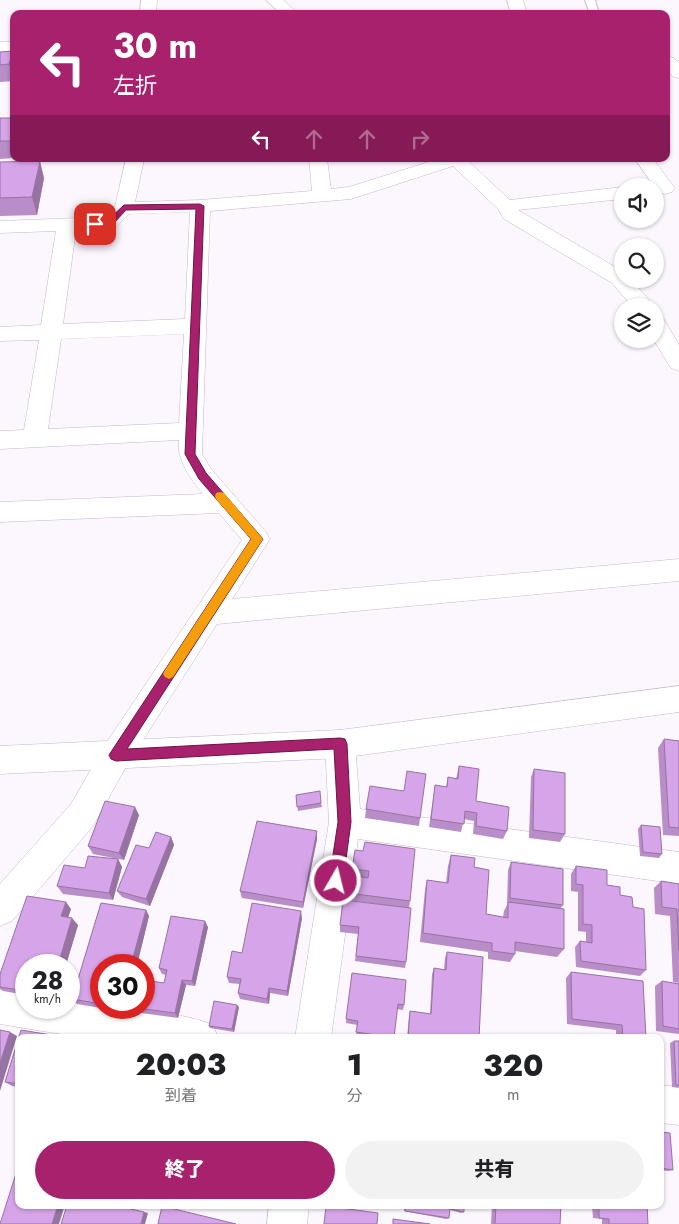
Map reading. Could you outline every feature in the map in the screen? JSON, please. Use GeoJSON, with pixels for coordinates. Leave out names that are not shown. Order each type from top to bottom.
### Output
{"type":"FeatureCollection","features":[{"type":"Feature","properties":{"kind":"street"},"geometry":{"type":"LineString","coordinates":[[274,0],[285,10]]}},
{"type":"Feature","properties":{"kind":"street"},"geometry":{"type":"LineString","coordinates":[[0,227],[109,223],[124,208],[134,162]]}},
{"type":"Feature","properties":{"kind":"street"},"geometry":{"type":"LineString","coordinates":[[318,162],[322,194]]}},
{"type":"Feature","properties":{"kind":"street"},"geometry":{"type":"LineString","coordinates":[[124,208],[200,206],[351,193],[447,162]]}},
{"type":"Feature","properties":{"kind":"street"},"geometry":{"type":"LineString","coordinates":[[459,162],[506,206],[511,215],[619,278],[636,298]]}},
{"type":"Feature","properties":{"kind":"street"},"geometry":{"type":"LineString","coordinates":[[646,162],[666,188]]}},
{"type":"Feature","properties":{"kind":"street"},"geometry":{"type":"LineString","coordinates":[[506,206],[614,194]]}},
{"type":"Feature","properties":{"kind":"street"},"geometry":{"type":"LineString","coordinates":[[0,909],[82,815],[116,755],[257,539],[202,476],[190,454],[200,206]]}},
{"type":"Feature","properties":{"kind":"street"},"geometry":{"type":"LineString","coordinates":[[35,438],[67,225]]}},
{"type":"Feature","properties":{"kind":"street"},"geometry":{"type":"LineString","coordinates":[[0,334],[195,326]]}},
{"type":"Feature","properties":{"kind":"street"},"geometry":{"type":"LineString","coordinates":[[664,338],[679,362]]}},
{"type":"Feature","properties":{"kind":"street"},"geometry":{"type":"LineString","coordinates":[[0,440],[190,431]]}},
{"type":"Feature","properties":{"kind":"street"},"geometry":{"type":"LineString","coordinates":[[0,512],[226,503]]}},
{"type":"Feature","properties":{"kind":"street"},"geometry":{"type":"LineString","coordinates":[[209,613],[679,570]]}},
{"type":"Feature","properties":{"kind":"street"},"geometry":{"type":"LineString","coordinates":[[0,760],[340,744],[679,699]]}},
{"type":"Feature","properties":{"kind":"street"},"geometry":{"type":"LineString","coordinates":[[314,1034],[345,822],[340,744]]}},
{"type":"Feature","properties":{"kind":"street"},"geometry":{"type":"LineString","coordinates":[[345,822],[679,868]]}},
{"type":"Feature","properties":{"kind":"street"},"geometry":{"type":"LineString","coordinates":[[0,1006],[175,1034]]}},
{"type":"Feature","properties":{"kind":"street"},"geometry":{"type":"LineString","coordinates":[[664,1104],[679,1106]]}},
{"type":"Feature","properties":{"kind":"street"},"geometry":{"type":"LineString","coordinates":[[286,1224],[288,1209]]}},
{"type":"Feature","properties":{"kind":"building"},"geometry":{"type":"Polygon","coordinates":[[[10,51],[9,64],[0,65],[0,52],[10,51]]]}},
{"type":"Feature","properties":{"kind":"building"},"geometry":{"type":"Polygon","coordinates":[[[0,118],[10,118],[10,141],[0,141],[0,118]]]}},
{"type":"Feature","properties":{"kind":"building"},"geometry":{"type":"Polygon","coordinates":[[[0,162],[40,162],[32,197],[0,198],[0,162]]]}},
{"type":"Feature","properties":{"kind":"building"},"geometry":{"type":"Polygon","coordinates":[[[664,739],[679,741],[679,828],[669,827],[664,739]]]}},
{"type":"Feature","properties":{"kind":"building"},"geometry":{"type":"Polygon","coordinates":[[[459,766],[479,769],[476,801],[509,807],[507,831],[476,826],[477,813],[465,811],[464,824],[431,819],[435,785],[447,787],[448,777],[458,779],[459,766]]]}},
{"type":"Feature","properties":{"kind":"building"},"geometry":{"type":"Polygon","coordinates":[[[534,769],[565,773],[565,834],[533,830],[534,769]]]}},
{"type":"Feature","properties":{"kind":"building"},"geometry":{"type":"Polygon","coordinates":[[[407,771],[426,774],[420,818],[366,809],[370,786],[404,791],[407,771]]]}},
{"type":"Feature","properties":{"kind":"building"},"geometry":{"type":"Polygon","coordinates":[[[320,791],[321,803],[297,807],[296,795],[320,791]]]}},
{"type":"Feature","properties":{"kind":"building"},"geometry":{"type":"Polygon","coordinates":[[[105,801],[135,807],[119,853],[88,846],[105,801]]]}},
{"type":"Feature","properties":{"kind":"building"},"geometry":{"type":"Polygon","coordinates":[[[257,821],[317,831],[303,902],[240,891],[257,821]]]}},
{"type":"Feature","properties":{"kind":"building"},"geometry":{"type":"Polygon","coordinates":[[[641,825],[660,827],[662,854],[643,852],[641,825]]]}},
{"type":"Feature","properties":{"kind":"building"},"geometry":{"type":"Polygon","coordinates":[[[156,832],[171,837],[146,899],[117,891],[136,845],[149,848],[156,832]]]}},
{"type":"Feature","properties":{"kind":"building"},"geometry":{"type":"Polygon","coordinates":[[[365,842],[415,849],[410,901],[348,893],[350,875],[368,878],[369,871],[352,869],[355,850],[363,851],[365,842]]]}},
{"type":"Feature","properties":{"kind":"building"},"geometry":{"type":"Polygon","coordinates":[[[451,855],[475,858],[474,867],[489,870],[486,914],[508,918],[508,902],[564,909],[564,949],[515,942],[515,954],[492,951],[492,943],[423,933],[427,880],[448,883],[451,855]]]}},
{"type":"Feature","properties":{"kind":"building"},"geometry":{"type":"Polygon","coordinates":[[[88,856],[118,859],[109,893],[57,886],[64,865],[85,868],[88,856]]]}},
{"type":"Feature","properties":{"kind":"building"},"geometry":{"type":"Polygon","coordinates":[[[511,862],[563,869],[563,905],[510,898],[511,862]]]}},
{"type":"Feature","properties":{"kind":"building"},"geometry":{"type":"Polygon","coordinates":[[[576,866],[607,870],[607,885],[620,887],[620,895],[632,897],[633,907],[644,909],[646,970],[581,961],[580,941],[592,943],[592,925],[583,924],[583,885],[576,884],[576,866]]]}},
{"type":"Feature","properties":{"kind":"building"},"geometry":{"type":"Polygon","coordinates":[[[661,881],[679,884],[679,950],[677,909],[662,907],[661,881]]]}},
{"type":"Feature","properties":{"kind":"building"},"geometry":{"type":"Polygon","coordinates":[[[27,896],[66,902],[61,916],[72,918],[61,954],[15,954],[15,989],[0,987],[0,974],[27,896]]]}},
{"type":"Feature","properties":{"kind":"building"},"geometry":{"type":"Polygon","coordinates":[[[343,900],[411,908],[406,962],[356,956],[359,927],[340,925],[343,900]]]}},
{"type":"Feature","properties":{"kind":"building"},"geometry":{"type":"Polygon","coordinates":[[[101,903],[146,910],[134,954],[90,954],[90,1002],[80,1000],[80,973],[101,903]]]}},
{"type":"Feature","properties":{"kind":"building"},"geometry":{"type":"Polygon","coordinates":[[[252,903],[301,911],[287,991],[269,988],[267,999],[238,993],[241,979],[227,977],[232,951],[242,953],[252,903]]]}},
{"type":"Feature","properties":{"kind":"building"},"geometry":{"type":"Polygon","coordinates":[[[171,916],[205,921],[192,981],[182,980],[175,1013],[155,1010],[155,982],[164,983],[167,970],[159,968],[171,916]]]}},
{"type":"Feature","properties":{"kind":"building"},"geometry":{"type":"Polygon","coordinates":[[[447,952],[483,957],[479,1034],[408,1034],[410,1011],[431,1014],[434,968],[446,970],[447,952]]]}},
{"type":"Feature","properties":{"kind":"building"},"geometry":{"type":"Polygon","coordinates":[[[571,972],[643,981],[646,1034],[623,1034],[622,1025],[572,1019],[571,972]]]}},
{"type":"Feature","properties":{"kind":"building"},"geometry":{"type":"Polygon","coordinates":[[[352,973],[406,980],[404,1005],[398,1004],[394,1034],[356,1032],[358,1021],[346,1019],[352,973]]]}},
{"type":"Feature","properties":{"kind":"building"},"geometry":{"type":"Polygon","coordinates":[[[662,981],[679,984],[679,1029],[663,1026],[662,981]]]}},
{"type":"Feature","properties":{"kind":"building"},"geometry":{"type":"Polygon","coordinates":[[[214,1001],[237,1005],[232,1029],[209,1026],[214,1001]]]}},
{"type":"Feature","properties":{"kind":"building"},"geometry":{"type":"Polygon","coordinates":[[[0,1030],[10,1032],[0,1063],[0,1030]]]}},
{"type":"Feature","properties":{"kind":"building"},"geometry":{"type":"Polygon","coordinates":[[[21,1030],[46,1034],[20,1034],[21,1030]]]}},
{"type":"Feature","properties":{"kind":"building"},"geometry":{"type":"Polygon","coordinates":[[[674,1041],[679,1041],[679,1085],[676,1085],[674,1041]]]}},
{"type":"Feature","properties":{"kind":"building"},"geometry":{"type":"Polygon","coordinates":[[[15,1050],[15,1083],[5,1082],[15,1050]]]}},
{"type":"Feature","properties":{"kind":"building"},"geometry":{"type":"Polygon","coordinates":[[[664,1132],[670,1133],[673,1170],[664,1169],[664,1132]]]}},
{"type":"Feature","properties":{"kind":"building"},"geometry":{"type":"Polygon","coordinates":[[[15,1177],[15,1209],[57,1209],[52,1224],[0,1224],[15,1177]]]}},
{"type":"Feature","properties":{"kind":"building"},"geometry":{"type":"Polygon","coordinates":[[[66,1209],[131,1209],[144,1212],[141,1224],[61,1224],[66,1209]]]}},
{"type":"Feature","properties":{"kind":"building"},"geometry":{"type":"Polygon","coordinates":[[[161,1209],[174,1209],[236,1224],[158,1224],[161,1209]]]}},
{"type":"Feature","properties":{"kind":"building"},"geometry":{"type":"Polygon","coordinates":[[[326,1209],[348,1209],[378,1213],[377,1224],[324,1224],[326,1209]]]}},
{"type":"Feature","properties":{"kind":"building"},"geometry":{"type":"Polygon","coordinates":[[[405,1209],[450,1209],[449,1218],[405,1211],[405,1209]]]}},
{"type":"Feature","properties":{"kind":"building"},"geometry":{"type":"Polygon","coordinates":[[[450,1209],[464,1209],[464,1212],[450,1209]]]}},
{"type":"Feature","properties":{"kind":"building"},"geometry":{"type":"Polygon","coordinates":[[[496,1209],[561,1209],[560,1224],[495,1224],[496,1209]]]}},
{"type":"Feature","properties":{"kind":"building"},"geometry":{"type":"Polygon","coordinates":[[[599,1209],[647,1209],[648,1224],[609,1224],[609,1219],[599,1218],[599,1209]]]}},
{"type":"Feature","properties":{"kind":"building"},"geometry":{"type":"Polygon","coordinates":[[[393,1219],[430,1224],[393,1224],[393,1219]]]}},
{"type":"Feature","properties":{"kind":"slow traffic"},"geometry":{"type":"LineString","coordinates":[[169,674],[257,539],[220,496]]}},
{"type":"Feature","properties":{"kind":"route"},"geometry":{"type":"LineString","coordinates":[[95,224],[109,223],[124,208],[200,206],[190,454],[202,476],[257,539],[116,755],[340,744],[345,822],[336,881]]}}]}
